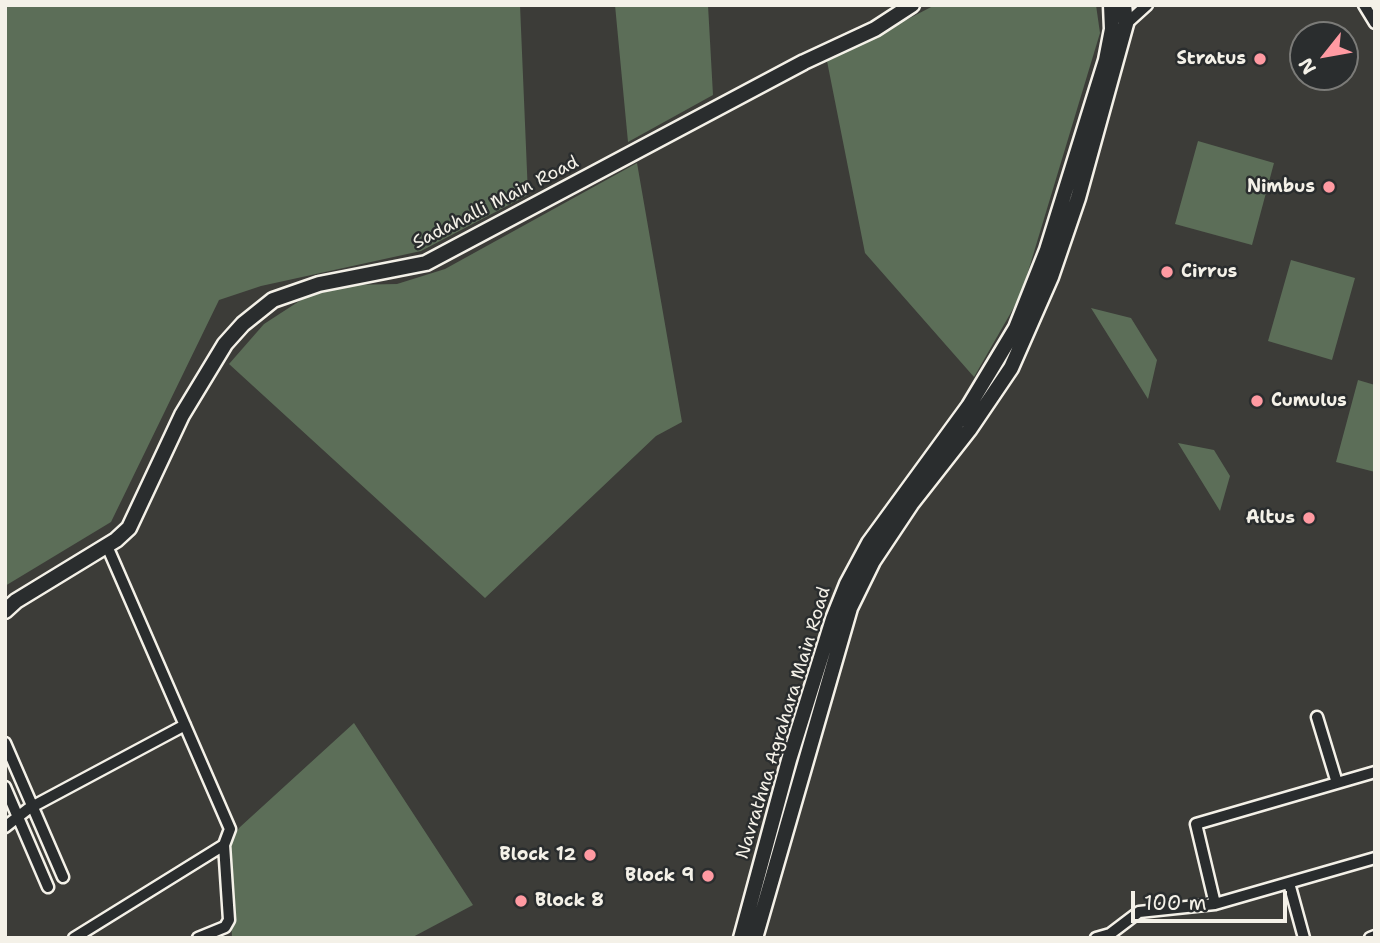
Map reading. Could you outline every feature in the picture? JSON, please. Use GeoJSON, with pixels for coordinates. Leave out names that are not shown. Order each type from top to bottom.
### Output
{"type":"FeatureCollection","features":[{"type":"Feature","properties":{"kind":"street","name":"Sadahalli Main Road"},"geometry":{"type":"LineString","coordinates":[[5,611],[16,601],[122,535],[135,519],[182,415],[225,344],[243,324],[273,300],[319,284],[426,263],[804,62],[875,29],[912,5]]}},
{"type":"Feature","properties":{"kind":"street","name":"Navrathna Agrahara Main Road"},"geometry":{"type":"LineString","coordinates":[[1106,80],[1112,29],[1111,5]]}},
{"type":"Feature","properties":{"kind":"street","name":"Navrathna Agrahara Main Road"},"geometry":{"type":"LineString","coordinates":[[741,938],[808,721],[849,608],[873,561],[1011,369],[1051,277],[1106,80],[1126,24],[1124,5]]}},
{"type":"Feature","properties":{"kind":"street"},"geometry":{"type":"LineString","coordinates":[[1126,24],[1147,5]]}},
{"type":"Feature","properties":{"kind":"street"},"geometry":{"type":"LineString","coordinates":[[1364,5],[1375,23]]}},
{"type":"Feature","properties":{"kind":"street"},"geometry":{"type":"LineString","coordinates":[[107,546],[230,829],[224,845],[229,920],[225,927],[198,938]]}},
{"type":"Feature","properties":{"kind":"street"},"geometry":{"type":"LineString","coordinates":[[1317,717],[1337,783]]}},
{"type":"Feature","properties":{"kind":"street","name":"Navrathna Agrahara Main Road"},"geometry":{"type":"LineString","coordinates":[[755,938],[808,721]]}},
{"type":"Feature","properties":{"kind":"street"},"geometry":{"type":"LineString","coordinates":[[5,827],[33,806],[185,725]]}},
{"type":"Feature","properties":{"kind":"street"},"geometry":{"type":"LineString","coordinates":[[5,743],[63,877]]}},
{"type":"Feature","properties":{"kind":"street"},"geometry":{"type":"LineString","coordinates":[[1215,904],[1196,824],[1375,772]]}},
{"type":"Feature","properties":{"kind":"street"},"geometry":{"type":"LineString","coordinates":[[5,787],[48,887]]}},
{"type":"Feature","properties":{"kind":"street"},"geometry":{"type":"LineString","coordinates":[[74,938],[224,845]]}},
{"type":"Feature","properties":{"kind":"street"},"geometry":{"type":"LineString","coordinates":[[1096,938],[1110,936],[1139,912],[1215,904],[1375,858]]}},
{"type":"Feature","properties":{"kind":"street"},"geometry":{"type":"LineString","coordinates":[[1289,883],[1304,938]]}},
{"type":"Feature","properties":{"kind":"green space"},"geometry":{"type":"Polygon","coordinates":[[[5,5],[520,5],[528,195],[421,251],[261,286],[219,300],[111,522],[5,586],[5,5]]]}},
{"type":"Feature","properties":{"kind":"green space"},"geometry":{"type":"Polygon","coordinates":[[[615,5],[708,5],[713,95],[628,142],[615,5]]]}},
{"type":"Feature","properties":{"kind":"green space"},"geometry":{"type":"Polygon","coordinates":[[[935,5],[1096,5],[1100,33],[1021,295],[974,377],[865,253],[827,61],[935,5]]]}},
{"type":"Feature","properties":{"kind":"green space"},"geometry":{"type":"Polygon","coordinates":[[[1198,141],[1274,163],[1252,245],[1175,224],[1198,141]]]}},
{"type":"Feature","properties":{"kind":"green space"},"geometry":{"type":"Polygon","coordinates":[[[637,163],[682,422],[656,436],[485,598],[229,364],[264,324],[304,298],[349,285],[397,284],[445,269],[637,163]]]}},
{"type":"Feature","properties":{"kind":"green space"},"geometry":{"type":"Polygon","coordinates":[[[1291,260],[1355,278],[1332,360],[1268,341],[1291,260]]]}},
{"type":"Feature","properties":{"kind":"green space"},"geometry":{"type":"Polygon","coordinates":[[[1091,308],[1131,318],[1157,360],[1148,399],[1091,308]]]}},
{"type":"Feature","properties":{"kind":"green space"},"geometry":{"type":"Polygon","coordinates":[[[1358,380],[1375,385],[1375,472],[1336,462],[1358,380]]]}},
{"type":"Feature","properties":{"kind":"green space"},"geometry":{"type":"Polygon","coordinates":[[[1178,443],[1214,450],[1230,476],[1220,511],[1178,443]]]}},
{"type":"Feature","properties":{"kind":"green space"},"geometry":{"type":"Polygon","coordinates":[[[354,723],[473,905],[411,938],[232,938],[227,844],[240,827],[354,723]]]}},
{"type":"Feature","properties":{"kind":"place","name":"Stratus"},"geometry":{"type":"Point","coordinates":[1260,59]}},
{"type":"Feature","properties":{"kind":"place","name":"Nimbus"},"geometry":{"type":"Point","coordinates":[1329,187]}},
{"type":"Feature","properties":{"kind":"place","name":"Cirrus"},"geometry":{"type":"Point","coordinates":[1167,272]}},
{"type":"Feature","properties":{"kind":"place","name":"Cumulus"},"geometry":{"type":"Point","coordinates":[1257,401]}},
{"type":"Feature","properties":{"kind":"place","name":"Altus"},"geometry":{"type":"Point","coordinates":[1309,518]}},
{"type":"Feature","properties":{"kind":"place","name":"Block 12"},"geometry":{"type":"Point","coordinates":[590,855]}},
{"type":"Feature","properties":{"kind":"place","name":"Block 9"},"geometry":{"type":"Point","coordinates":[708,876]}},
{"type":"Feature","properties":{"kind":"place","name":"Block 8"},"geometry":{"type":"Point","coordinates":[521,901]}}]}
